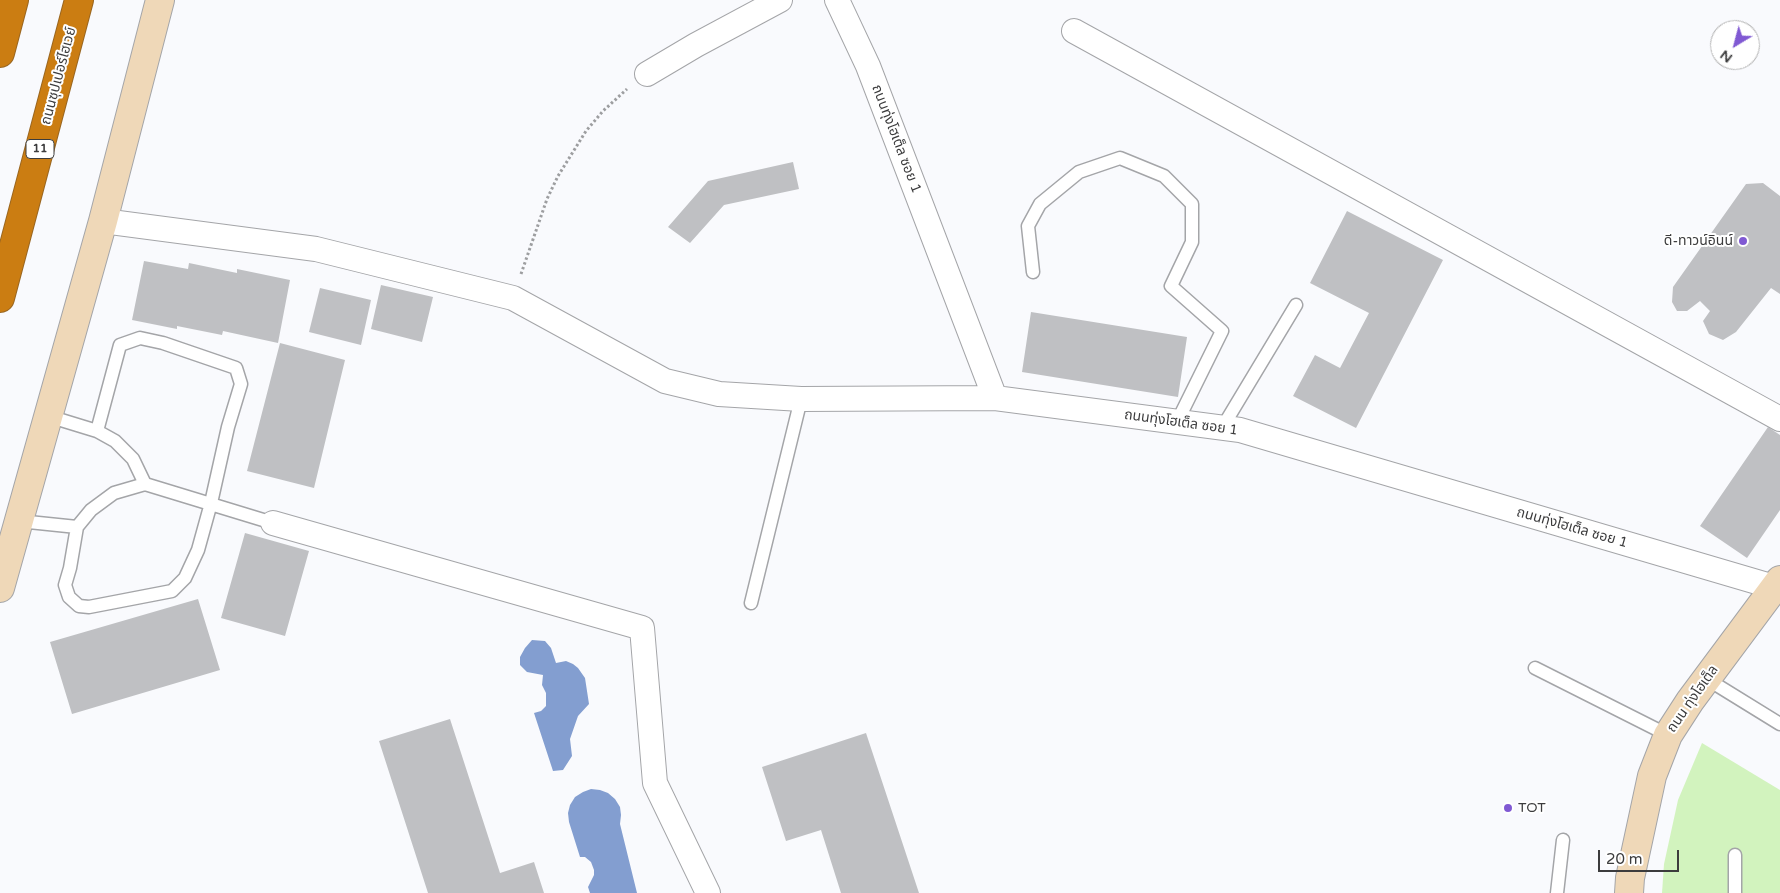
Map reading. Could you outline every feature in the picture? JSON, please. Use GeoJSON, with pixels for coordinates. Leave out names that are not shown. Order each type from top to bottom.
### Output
{"type":"FeatureCollection","features":[{"type":"Feature","properties":{"kind":"highway"},"geometry":{"type":"LineString","coordinates":[[0,53],[14,0]]}},
{"type":"Feature","properties":{"kind":"highway","name":"ถนนซุปเปอร์ไฮเวย์"},"geometry":{"type":"LineString","coordinates":[[0,298],[79,0]]}},
{"type":"Feature","properties":{"kind":"main road"},"geometry":{"type":"LineString","coordinates":[[0,588],[103,221],[160,0]]}},
{"type":"Feature","properties":{"kind":"main road","name":"ถนน ทุ่งโฮเต็ล"},"geometry":{"type":"LineString","coordinates":[[1629,893],[1630,878],[1652,776],[1668,735],[1690,701],[1777,583]]}},
{"type":"Feature","properties":{"kind":"street"},"geometry":{"type":"LineString","coordinates":[[647,74],[696,45],[780,0]]}},
{"type":"Feature","properties":{"kind":"street","name":"ถนนทุ่งโฮเต็ล ซอย 1"},"geometry":{"type":"LineString","coordinates":[[837,0],[868,66],[996,398],[1240,430],[1777,583]]}},
{"type":"Feature","properties":{"kind":"street"},"geometry":{"type":"LineString","coordinates":[[1074,31],[1780,419]]}},
{"type":"Feature","properties":{"kind":"street"},"geometry":{"type":"LineString","coordinates":[[103,221],[316,249],[513,298],[665,381],[718,394],[801,399],[996,398]]}},
{"type":"Feature","properties":{"kind":"street"},"geometry":{"type":"LineString","coordinates":[[274,524],[642,628],[655,783],[708,893]]}},
{"type":"Feature","properties":{"kind":"lane"},"geometry":{"type":"LineString","coordinates":[[1033,272],[1028,226],[1040,204],[1079,172],[1120,158],[1164,176],[1192,204],[1192,242],[1171,286],[1222,331],[1177,422]]}},
{"type":"Feature","properties":{"kind":"lane"},"geometry":{"type":"LineString","coordinates":[[1222,428],[1296,305]]}},
{"type":"Feature","properties":{"kind":"lane"},"geometry":{"type":"LineString","coordinates":[[97,431],[120,345],[140,338],[163,343],[236,368],[242,384],[228,427],[211,503],[198,550],[185,578],[172,591],[89,607],[79,606],[69,597],[65,585],[70,568],[76,527],[91,510],[114,493],[145,484],[211,503],[274,524]]}},
{"type":"Feature","properties":{"kind":"lane"},"geometry":{"type":"LineString","coordinates":[[751,603],[801,399]]}},
{"type":"Feature","properties":{"kind":"lane"},"geometry":{"type":"LineString","coordinates":[[48,416],[97,431],[115,442],[133,459],[145,484]]}},
{"type":"Feature","properties":{"kind":"lane"},"geometry":{"type":"LineString","coordinates":[[19,521],[76,527]]}},
{"type":"Feature","properties":{"kind":"lane"},"geometry":{"type":"LineString","coordinates":[[1535,668],[1668,735]]}},
{"type":"Feature","properties":{"kind":"lane"},"geometry":{"type":"LineString","coordinates":[[1707,679],[1780,724]]}},
{"type":"Feature","properties":{"kind":"lane"},"geometry":{"type":"LineString","coordinates":[[1557,893],[1563,840]]}},
{"type":"Feature","properties":{"kind":"lane"},"geometry":{"type":"LineString","coordinates":[[1735,855],[1735,893]]}},
{"type":"Feature","properties":{"kind":"path"},"geometry":{"type":"LineString","coordinates":[[513,298],[547,199],[567,161],[586,131],[603,111],[647,74]]}},
{"type":"Feature","properties":{"kind":"green space"},"geometry":{"type":"Polygon","coordinates":[[[1702,743],[1780,790],[1780,893],[1662,893],[1664,864],[1678,800],[1702,743]]]}},
{"type":"Feature","properties":{"kind":"water"},"geometry":{"type":"Polygon","coordinates":[[[532,640],[545,641],[551,648],[556,663],[566,661],[573,664],[585,678],[589,704],[578,716],[570,739],[572,756],[563,770],[553,771],[534,713],[541,711],[546,706],[546,693],[542,685],[543,675],[527,672],[520,665],[520,657],[532,640]]]}},
{"type":"Feature","properties":{"kind":"water"},"geometry":{"type":"Polygon","coordinates":[[[591,789],[608,793],[620,807],[620,824],[637,893],[590,893],[588,887],[594,875],[594,870],[591,862],[585,857],[580,857],[568,813],[575,797],[591,789]]]}},
{"type":"Feature","properties":{"kind":"building"},"geometry":{"type":"Polygon","coordinates":[[[793,162],[799,189],[724,205],[690,243],[668,227],[708,181],[793,162]]]}},
{"type":"Feature","properties":{"kind":"building","name":"ดี-ทาวน์อินน์"},"geometry":{"type":"Polygon","coordinates":[[[1763,183],[1780,196],[1780,294],[1771,288],[1736,332],[1723,340],[1709,334],[1703,321],[1710,311],[1700,301],[1687,311],[1677,311],[1672,302],[1673,287],[1746,184],[1763,183]]]}},
{"type":"Feature","properties":{"kind":"building"},"geometry":{"type":"Polygon","coordinates":[[[1347,211],[1443,260],[1356,428],[1293,396],[1315,355],[1340,368],[1369,313],[1310,283],[1347,211]]]}},
{"type":"Feature","properties":{"kind":"building"},"geometry":{"type":"Polygon","coordinates":[[[144,261],[188,269],[189,263],[237,273],[237,269],[290,280],[278,343],[223,331],[222,335],[132,320],[144,261]]]}},
{"type":"Feature","properties":{"kind":"building"},"geometry":{"type":"Polygon","coordinates":[[[381,285],[433,297],[422,342],[371,329],[381,285]]]}},
{"type":"Feature","properties":{"kind":"building"},"geometry":{"type":"Polygon","coordinates":[[[320,288],[371,300],[361,345],[309,332],[320,288]]]}},
{"type":"Feature","properties":{"kind":"building"},"geometry":{"type":"Polygon","coordinates":[[[1031,312],[1187,337],[1178,397],[1022,372],[1031,312]]]}},
{"type":"Feature","properties":{"kind":"building"},"geometry":{"type":"Polygon","coordinates":[[[280,343],[345,360],[314,488],[247,471],[280,343]]]}},
{"type":"Feature","properties":{"kind":"building"},"geometry":{"type":"Polygon","coordinates":[[[1768,427],[1780,435],[1780,510],[1747,558],[1700,526],[1768,427]]]}},
{"type":"Feature","properties":{"kind":"building"},"geometry":{"type":"Polygon","coordinates":[[[245,533],[309,551],[285,636],[221,618],[245,533]]]}},
{"type":"Feature","properties":{"kind":"building"},"geometry":{"type":"Polygon","coordinates":[[[198,599],[220,670],[72,714],[50,642],[198,599]]]}},
{"type":"Feature","properties":{"kind":"building"},"geometry":{"type":"Polygon","coordinates":[[[450,719],[500,873],[534,862],[544,893],[428,893],[379,741],[450,719]]]}},
{"type":"Feature","properties":{"kind":"building"},"geometry":{"type":"Polygon","coordinates":[[[866,733],[919,893],[841,893],[821,830],[786,841],[762,767],[866,733]]]}},
{"type":"Feature","properties":{"kind":"place","name":"ดี-ทาวน์อินน์"},"geometry":{"type":"Point","coordinates":[1743,241]}},
{"type":"Feature","properties":{"kind":"place","name":"TOT"},"geometry":{"type":"Point","coordinates":[1508,808]}}]}
